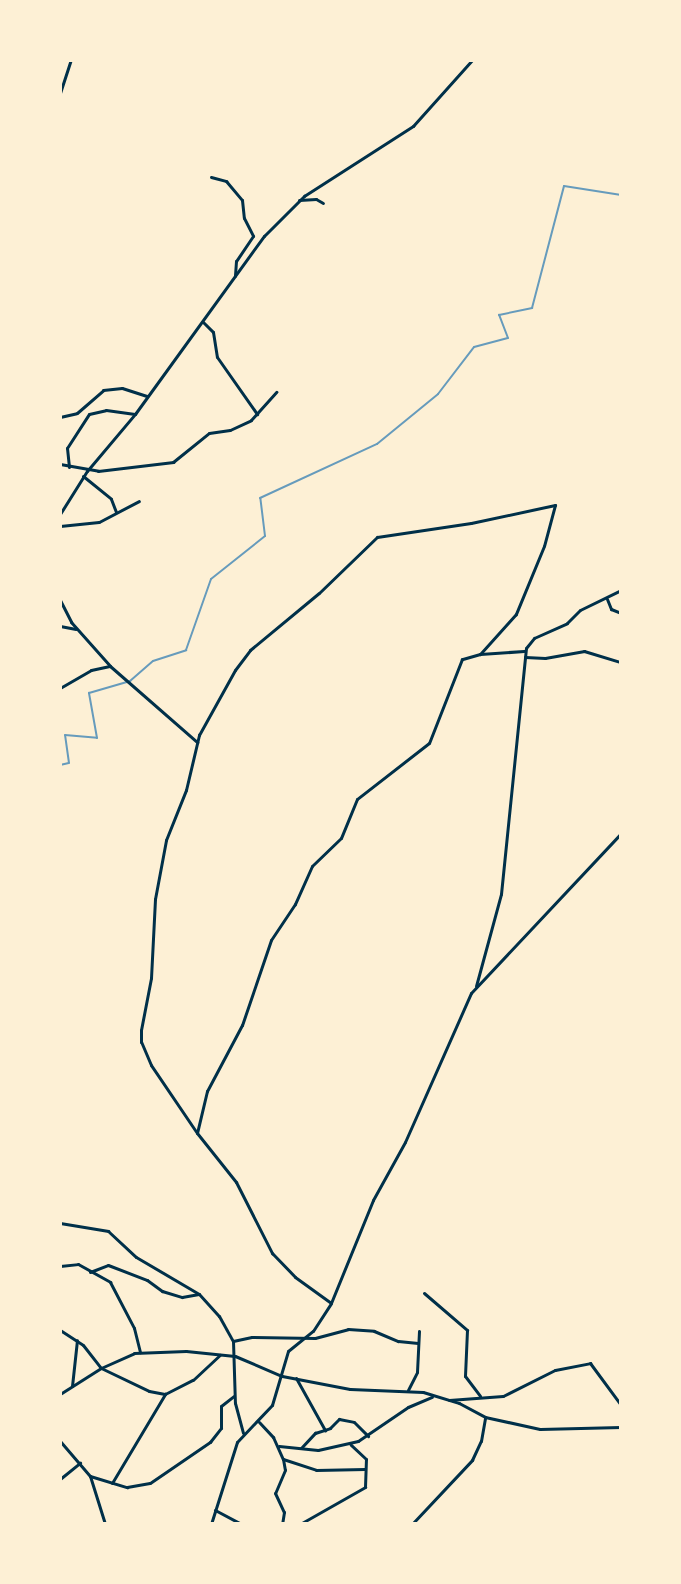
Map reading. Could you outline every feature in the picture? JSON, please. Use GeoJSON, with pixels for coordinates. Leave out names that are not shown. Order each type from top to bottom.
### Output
{"type":"FeatureCollection","features":[{"type":"Feature","properties":{"kind":"street"},"geometry":{"type":"LineString","coordinates":[[60,93],[71,60]]}},
{"type":"Feature","properties":{"kind":"street"},"geometry":{"type":"LineString","coordinates":[[60,514],[83,476],[135,414],[256,245],[299,200],[413,126],[472,60]]}},
{"type":"Feature","properties":{"kind":"street"},"geometry":{"type":"LineString","coordinates":[[211,177],[226,181],[242,200],[244,218],[253,236],[236,261],[235,276]]}},
{"type":"Feature","properties":{"kind":"street"},"geometry":{"type":"LineString","coordinates":[[299,200],[316,199],[323,203]]}},
{"type":"Feature","properties":{"kind":"street"},"geometry":{"type":"LineString","coordinates":[[203,322],[213,332],[217,357],[257,414]]}},
{"type":"Feature","properties":{"kind":"street"},"geometry":{"type":"LineString","coordinates":[[60,417],[77,413],[103,390],[122,388],[147,396]]}},
{"type":"Feature","properties":{"kind":"street"},"geometry":{"type":"LineString","coordinates":[[60,464],[87,471],[164,465],[181,458],[209,433],[238,427],[257,414],[276,392]]}},
{"type":"Feature","properties":{"kind":"street"},"geometry":{"type":"LineString","coordinates":[[69,467],[67,448],[89,414],[106,410],[135,414]]}},
{"type":"Feature","properties":{"kind":"street"},"geometry":{"type":"LineString","coordinates":[[83,476],[111,499],[116,512]]}},
{"type":"Feature","properties":{"kind":"street"},"geometry":{"type":"LineString","coordinates":[[60,526],[92,523],[139,501]]}},
{"type":"Feature","properties":{"kind":"street"},"geometry":{"type":"LineString","coordinates":[[331,1303],[295,1277],[272,1253],[236,1182],[197,1133],[151,1065],[140,1038],[152,967],[161,863],[189,779],[197,742],[243,657],[325,588],[373,539],[555,505],[541,554],[516,614],[480,654]]}},
{"type":"Feature","properties":{"kind":"street"},"geometry":{"type":"LineString","coordinates":[[211,1524],[235,1446],[272,1405],[288,1351],[320,1322],[331,1303],[372,1203],[405,1142],[476,986],[501,894],[524,654],[530,641],[621,590]]}},
{"type":"Feature","properties":{"kind":"street"},"geometry":{"type":"LineString","coordinates":[[607,599],[611,609],[621,613]]}},
{"type":"Feature","properties":{"kind":"street"},"geometry":{"type":"LineString","coordinates":[[60,600],[76,629],[110,666],[197,742]]}},
{"type":"Feature","properties":{"kind":"street"},"geometry":{"type":"LineString","coordinates":[[60,626],[76,629]]}},
{"type":"Feature","properties":{"kind":"street"},"geometry":{"type":"LineString","coordinates":[[197,1133],[207,1091],[242,1025],[271,940],[295,904],[312,866],[341,838],[357,799],[429,743],[462,659],[480,654],[524,654],[545,658],[584,651],[621,662]]}},
{"type":"Feature","properties":{"kind":"street"},"geometry":{"type":"LineString","coordinates":[[60,688],[91,670],[110,666]]}},
{"type":"Feature","properties":{"kind":"street"},"geometry":{"type":"LineString","coordinates":[[476,986],[490,975],[557,898],[621,833]]}},
{"type":"Feature","properties":{"kind":"street"},"geometry":{"type":"LineString","coordinates":[[60,1223],[108,1231],[136,1257],[199,1294],[219,1316],[233,1341],[234,1395],[243,1434]]}},
{"type":"Feature","properties":{"kind":"street"},"geometry":{"type":"LineString","coordinates":[[60,1266],[77,1264],[112,1284],[134,1328],[140,1352]]}},
{"type":"Feature","properties":{"kind":"street"},"geometry":{"type":"LineString","coordinates":[[90,1272],[108,1265],[147,1280],[162,1291],[182,1297],[199,1294]]}},
{"type":"Feature","properties":{"kind":"street"},"geometry":{"type":"LineString","coordinates":[[424,1293],[467,1330],[465,1376],[480,1396]]}},
{"type":"Feature","properties":{"kind":"street"},"geometry":{"type":"LineString","coordinates":[[233,1341],[252,1337],[304,1338],[355,1329],[418,1343]]}},
{"type":"Feature","properties":{"kind":"street"},"geometry":{"type":"LineString","coordinates":[[60,1330],[77,1340],[101,1368],[149,1391],[165,1394]]}},
{"type":"Feature","properties":{"kind":"street"},"geometry":{"type":"LineString","coordinates":[[408,1390],[417,1372],[419,1331]]}},
{"type":"Feature","properties":{"kind":"street"},"geometry":{"type":"LineString","coordinates":[[72,1386],[77,1340]]}},
{"type":"Feature","properties":{"kind":"street"},"geometry":{"type":"LineString","coordinates":[[60,1394],[101,1368],[140,1352],[221,1354],[235,1356],[282,1376],[350,1389],[408,1390],[435,1396],[485,1417],[540,1429],[621,1427]]}},
{"type":"Feature","properties":{"kind":"street"},"geometry":{"type":"LineString","coordinates":[[112,1483],[165,1394],[193,1380],[221,1354]]}},
{"type":"Feature","properties":{"kind":"street"},"geometry":{"type":"LineString","coordinates":[[447,1400],[506,1395],[555,1370],[590,1363],[621,1405]]}},
{"type":"Feature","properties":{"kind":"street"},"geometry":{"type":"LineString","coordinates":[[296,1378],[325,1430]]}},
{"type":"Feature","properties":{"kind":"street"},"geometry":{"type":"LineString","coordinates":[[90,1476],[127,1487],[144,1486],[210,1442],[221,1428],[221,1406],[234,1395]]}},
{"type":"Feature","properties":{"kind":"street"},"geometry":{"type":"LineString","coordinates":[[279,1446],[300,1449],[349,1444],[368,1436],[408,1407],[435,1396]]}},
{"type":"Feature","properties":{"kind":"street"},"geometry":{"type":"LineString","coordinates":[[412,1524],[472,1460],[481,1441],[485,1417]]}},
{"type":"Feature","properties":{"kind":"street"},"geometry":{"type":"LineString","coordinates":[[300,1449],[315,1433],[342,1419],[354,1422],[368,1436]]}},
{"type":"Feature","properties":{"kind":"street"},"geometry":{"type":"LineString","coordinates":[[259,1422],[279,1446],[283,1459],[285,1470],[275,1493],[284,1512],[282,1524]]}},
{"type":"Feature","properties":{"kind":"street"},"geometry":{"type":"LineString","coordinates":[[60,1441],[90,1476],[105,1524]]}},
{"type":"Feature","properties":{"kind":"street"},"geometry":{"type":"LineString","coordinates":[[300,1524],[360,1492],[367,1482],[363,1454],[349,1444]]}},
{"type":"Feature","properties":{"kind":"street"},"geometry":{"type":"LineString","coordinates":[[283,1459],[316,1470],[367,1469]]}},
{"type":"Feature","properties":{"kind":"street"},"geometry":{"type":"LineString","coordinates":[[60,1479],[80,1463]]}},
{"type":"Feature","properties":{"kind":"street"},"geometry":{"type":"LineString","coordinates":[[215,1510],[241,1524]]}},
{"type":"Feature","properties":{"kind":"waterway"},"geometry":{"type":"LineString","coordinates":[[60,765],[69,763],[65,735],[97,738],[89,693],[130,681],[153,661],[186,650],[211,579],[265,536],[260,498],[377,444],[438,394],[474,347],[508,338],[499,315],[532,308],[564,186],[621,195]]}}]}
